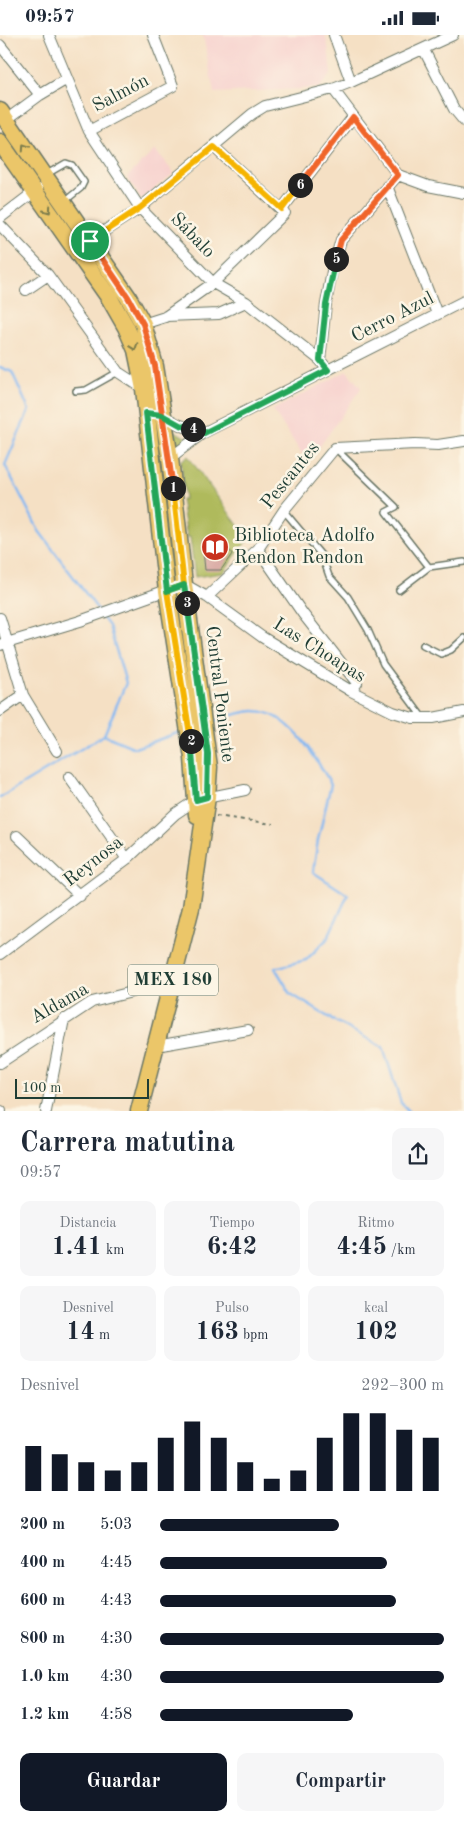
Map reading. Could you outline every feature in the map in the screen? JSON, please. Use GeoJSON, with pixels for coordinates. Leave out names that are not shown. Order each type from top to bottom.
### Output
{"type":"FeatureCollection","features":[{"type":"Feature","properties":{"kind":"main road","name":"Central Poniente"},"geometry":{"type":"LineString","coordinates":[[3,115],[128,297],[143,324],[155,366],[154,414],[167,591],[192,698]]}},
{"type":"Feature","properties":{"kind":"main road","name":"Central Poniente"},"geometry":{"type":"LineString","coordinates":[[0,142],[110,299],[126,327],[136,350],[144,389],[170,458],[184,585],[192,698],[200,756],[202,804],[192,907],[172,981]]}},
{"type":"Feature","properties":{"kind":"main road","name":"MEX 180"},"geometry":{"type":"LineString","coordinates":[[139,1111],[172,981]]}},
{"type":"Feature","properties":{"kind":"street","name":"Sábalo"},"geometry":{"type":"LineString","coordinates":[[49,35],[89,131],[140,208],[213,283],[246,303],[320,360],[328,370]]}},
{"type":"Feature","properties":{"kind":"street","name":"Salmón"},"geometry":{"type":"LineString","coordinates":[[89,131],[173,87],[152,35]]}},
{"type":"Feature","properties":{"kind":"street"},"geometry":{"type":"LineString","coordinates":[[334,35],[351,82]]}},
{"type":"Feature","properties":{"kind":"street"},"geometry":{"type":"LineString","coordinates":[[90,241],[140,208],[264,106],[333,89],[453,35]]}},
{"type":"Feature","properties":{"kind":"street"},"geometry":{"type":"LineString","coordinates":[[0,45],[40,95]]}},
{"type":"Feature","properties":{"kind":"street"},"geometry":{"type":"LineString","coordinates":[[424,49],[454,109],[464,121]]}},
{"type":"Feature","properties":{"kind":"street"},"geometry":{"type":"LineString","coordinates":[[3,115],[67,79]]}},
{"type":"Feature","properties":{"kind":"street"},"geometry":{"type":"LineString","coordinates":[[333,89],[398,175],[428,187],[464,193]]}},
{"type":"Feature","properties":{"kind":"street"},"geometry":{"type":"LineString","coordinates":[[166,317],[213,283],[284,211],[353,117]]}},
{"type":"Feature","properties":{"kind":"street"},"geometry":{"type":"LineString","coordinates":[[214,147],[284,211]]}},
{"type":"Feature","properties":{"kind":"street"},"geometry":{"type":"LineString","coordinates":[[320,360],[329,288],[341,240],[398,175]]}},
{"type":"Feature","properties":{"kind":"street"},"geometry":{"type":"LineString","coordinates":[[0,219],[35,192],[46,178]]}},
{"type":"Feature","properties":{"kind":"street"},"geometry":{"type":"LineString","coordinates":[[387,186],[437,314]]}},
{"type":"Feature","properties":{"kind":"street"},"geometry":{"type":"LineString","coordinates":[[0,225],[48,275],[118,372],[144,389]]}},
{"type":"Feature","properties":{"kind":"street"},"geometry":{"type":"LineString","coordinates":[[26,290],[48,275]]}},
{"type":"Feature","properties":{"kind":"street","name":"Cerro Azul"},"geometry":{"type":"LineString","coordinates":[[170,458],[204,433],[464,301]]}},
{"type":"Feature","properties":{"kind":"street"},"geometry":{"type":"LineString","coordinates":[[143,324],[166,317],[219,314],[246,303]]}},
{"type":"Feature","properties":{"kind":"street"},"geometry":{"type":"LineString","coordinates":[[154,414],[204,433]]}},
{"type":"Feature","properties":{"kind":"street","name":"Pescantes"},"geometry":{"type":"LineString","coordinates":[[206,597],[258,549],[284,511],[335,448],[415,444],[438,445],[464,441]]}},
{"type":"Feature","properties":{"kind":"street"},"geometry":{"type":"LineString","coordinates":[[258,549],[303,614],[357,683],[351,691]]}},
{"type":"Feature","properties":{"kind":"street"},"geometry":{"type":"LineString","coordinates":[[4,644],[80,621],[184,585]]}},
{"type":"Feature","properties":{"kind":"street","name":"Las Choapas"},"geometry":{"type":"LineString","coordinates":[[184,585],[206,597],[262,637],[351,691],[393,712],[413,718],[433,718],[464,711]]}},
{"type":"Feature","properties":{"kind":"street"},"geometry":{"type":"LineString","coordinates":[[0,618],[4,644],[23,695],[57,751]]}},
{"type":"Feature","properties":{"kind":"street"},"geometry":{"type":"LineString","coordinates":[[0,711],[23,695]]}},
{"type":"Feature","properties":{"kind":"street"},"geometry":{"type":"LineString","coordinates":[[69,777],[128,859]]}},
{"type":"Feature","properties":{"kind":"street"},"geometry":{"type":"LineString","coordinates":[[202,804],[245,790]]}},
{"type":"Feature","properties":{"kind":"street","name":"Reynosa"},"geometry":{"type":"LineString","coordinates":[[0,954],[128,859],[175,814],[202,804]]}},
{"type":"Feature","properties":{"kind":"street"},"geometry":{"type":"LineString","coordinates":[[17,836],[80,895]]}},
{"type":"Feature","properties":{"kind":"street","name":"Aldama"},"geometry":{"type":"LineString","coordinates":[[0,1063],[92,1002],[172,981]]}},
{"type":"Feature","properties":{"kind":"street"},"geometry":{"type":"LineString","coordinates":[[46,1111],[64,1019]]}},
{"type":"Feature","properties":{"kind":"street"},"geometry":{"type":"LineString","coordinates":[[156,1046],[248,1030]]}},
{"type":"Feature","properties":{"kind":"lane"},"geometry":{"type":"LineString","coordinates":[[46,178],[66,163],[72,165],[84,182],[81,188],[63,202]]}},
{"type":"Feature","properties":{"kind":"lane"},"geometry":{"type":"LineString","coordinates":[[76,391],[86,390],[118,372]]}},
{"type":"Feature","properties":{"kind":"lane"},"geometry":{"type":"LineString","coordinates":[[335,448],[396,507],[386,512],[429,567]]}},
{"type":"Feature","properties":{"kind":"lane"},"geometry":{"type":"LineString","coordinates":[[284,511],[322,556],[329,576],[348,597],[368,630],[383,664],[423,718]]}},
{"type":"Feature","properties":{"kind":"lane"},"geometry":{"type":"LineString","coordinates":[[399,590],[429,567],[464,562]]}},
{"type":"Feature","properties":{"kind":"lane"},"geometry":{"type":"LineString","coordinates":[[423,645],[441,654],[451,650],[464,638]]}},
{"type":"Feature","properties":{"kind":"path"},"geometry":{"type":"LineString","coordinates":[[202,804],[273,824]]}},
{"type":"Feature","properties":{"kind":"shaded area"},"geometry":{"type":"Polygon","coordinates":[[[203,35],[325,35],[331,74],[319,88],[214,93],[203,35]]]}},
{"type":"Feature","properties":{"kind":"shaded area"},"geometry":{"type":"Polygon","coordinates":[[[155,150],[174,173],[141,199],[127,177],[155,150]]]}},
{"type":"Feature","properties":{"kind":"shaded area"},"geometry":{"type":"Polygon","coordinates":[[[347,371],[361,388],[308,463],[273,410],[347,371]]]}},
{"type":"Feature","properties":{"kind":"green space"},"geometry":{"type":"Polygon","coordinates":[[[171,429],[190,440],[173,451],[171,429]]]}},
{"type":"Feature","properties":{"kind":"green space"},"geometry":{"type":"Polygon","coordinates":[[[188,456],[248,539],[223,573],[195,577],[190,537],[187,537],[181,499],[185,499],[181,461],[188,456]]]}},
{"type":"Feature","properties":{"kind":"building","name":"Biblioteca Adolfo Rendon Rendon"},"geometry":{"type":"Polygon","coordinates":[[[221,536],[232,554],[221,570],[205,570],[202,540],[221,536]]]}},
{"type":"Feature","properties":{"kind":"waterway"},"geometry":{"type":"LineString","coordinates":[[0,367],[12,372],[29,410],[5,465],[39,531],[98,610]]}},
{"type":"Feature","properties":{"kind":"waterway"},"geometry":{"type":"LineString","coordinates":[[0,798],[104,735],[126,683],[109,626],[102,617]]}},
{"type":"Feature","properties":{"kind":"waterway"},"geometry":{"type":"LineString","coordinates":[[208,723],[236,714],[253,711],[266,712],[289,726],[300,737],[331,784],[318,840],[313,872],[348,895],[327,939],[306,960],[275,968],[291,994],[333,1020],[383,1047],[401,1103],[409,1111]]}},
{"type":"Feature","properties":{"kind":"waterway"},"geometry":{"type":"LineString","coordinates":[[104,735],[135,748],[183,731]]}},
{"type":"Feature","properties":{"kind":"place","name":"Biblioteca Adolfo Rendon Rendon"},"geometry":{"type":"Point","coordinates":[215,547]}},
{"type":"Feature","properties":{"kind":"route"},"geometry":{"type":"LineString","coordinates":[[90,241],[128,297],[143,324],[155,366],[162,415],[170,458],[184,585],[167,591],[185,699],[193,758],[196,800],[207,797],[208,754],[184,585],[167,591],[146,413],[162,415],[180,425],[204,433],[328,370],[320,360],[326,305],[332,271],[341,240],[398,175],[353,117],[282,209],[214,147],[140,208],[90,241]]}}]}
